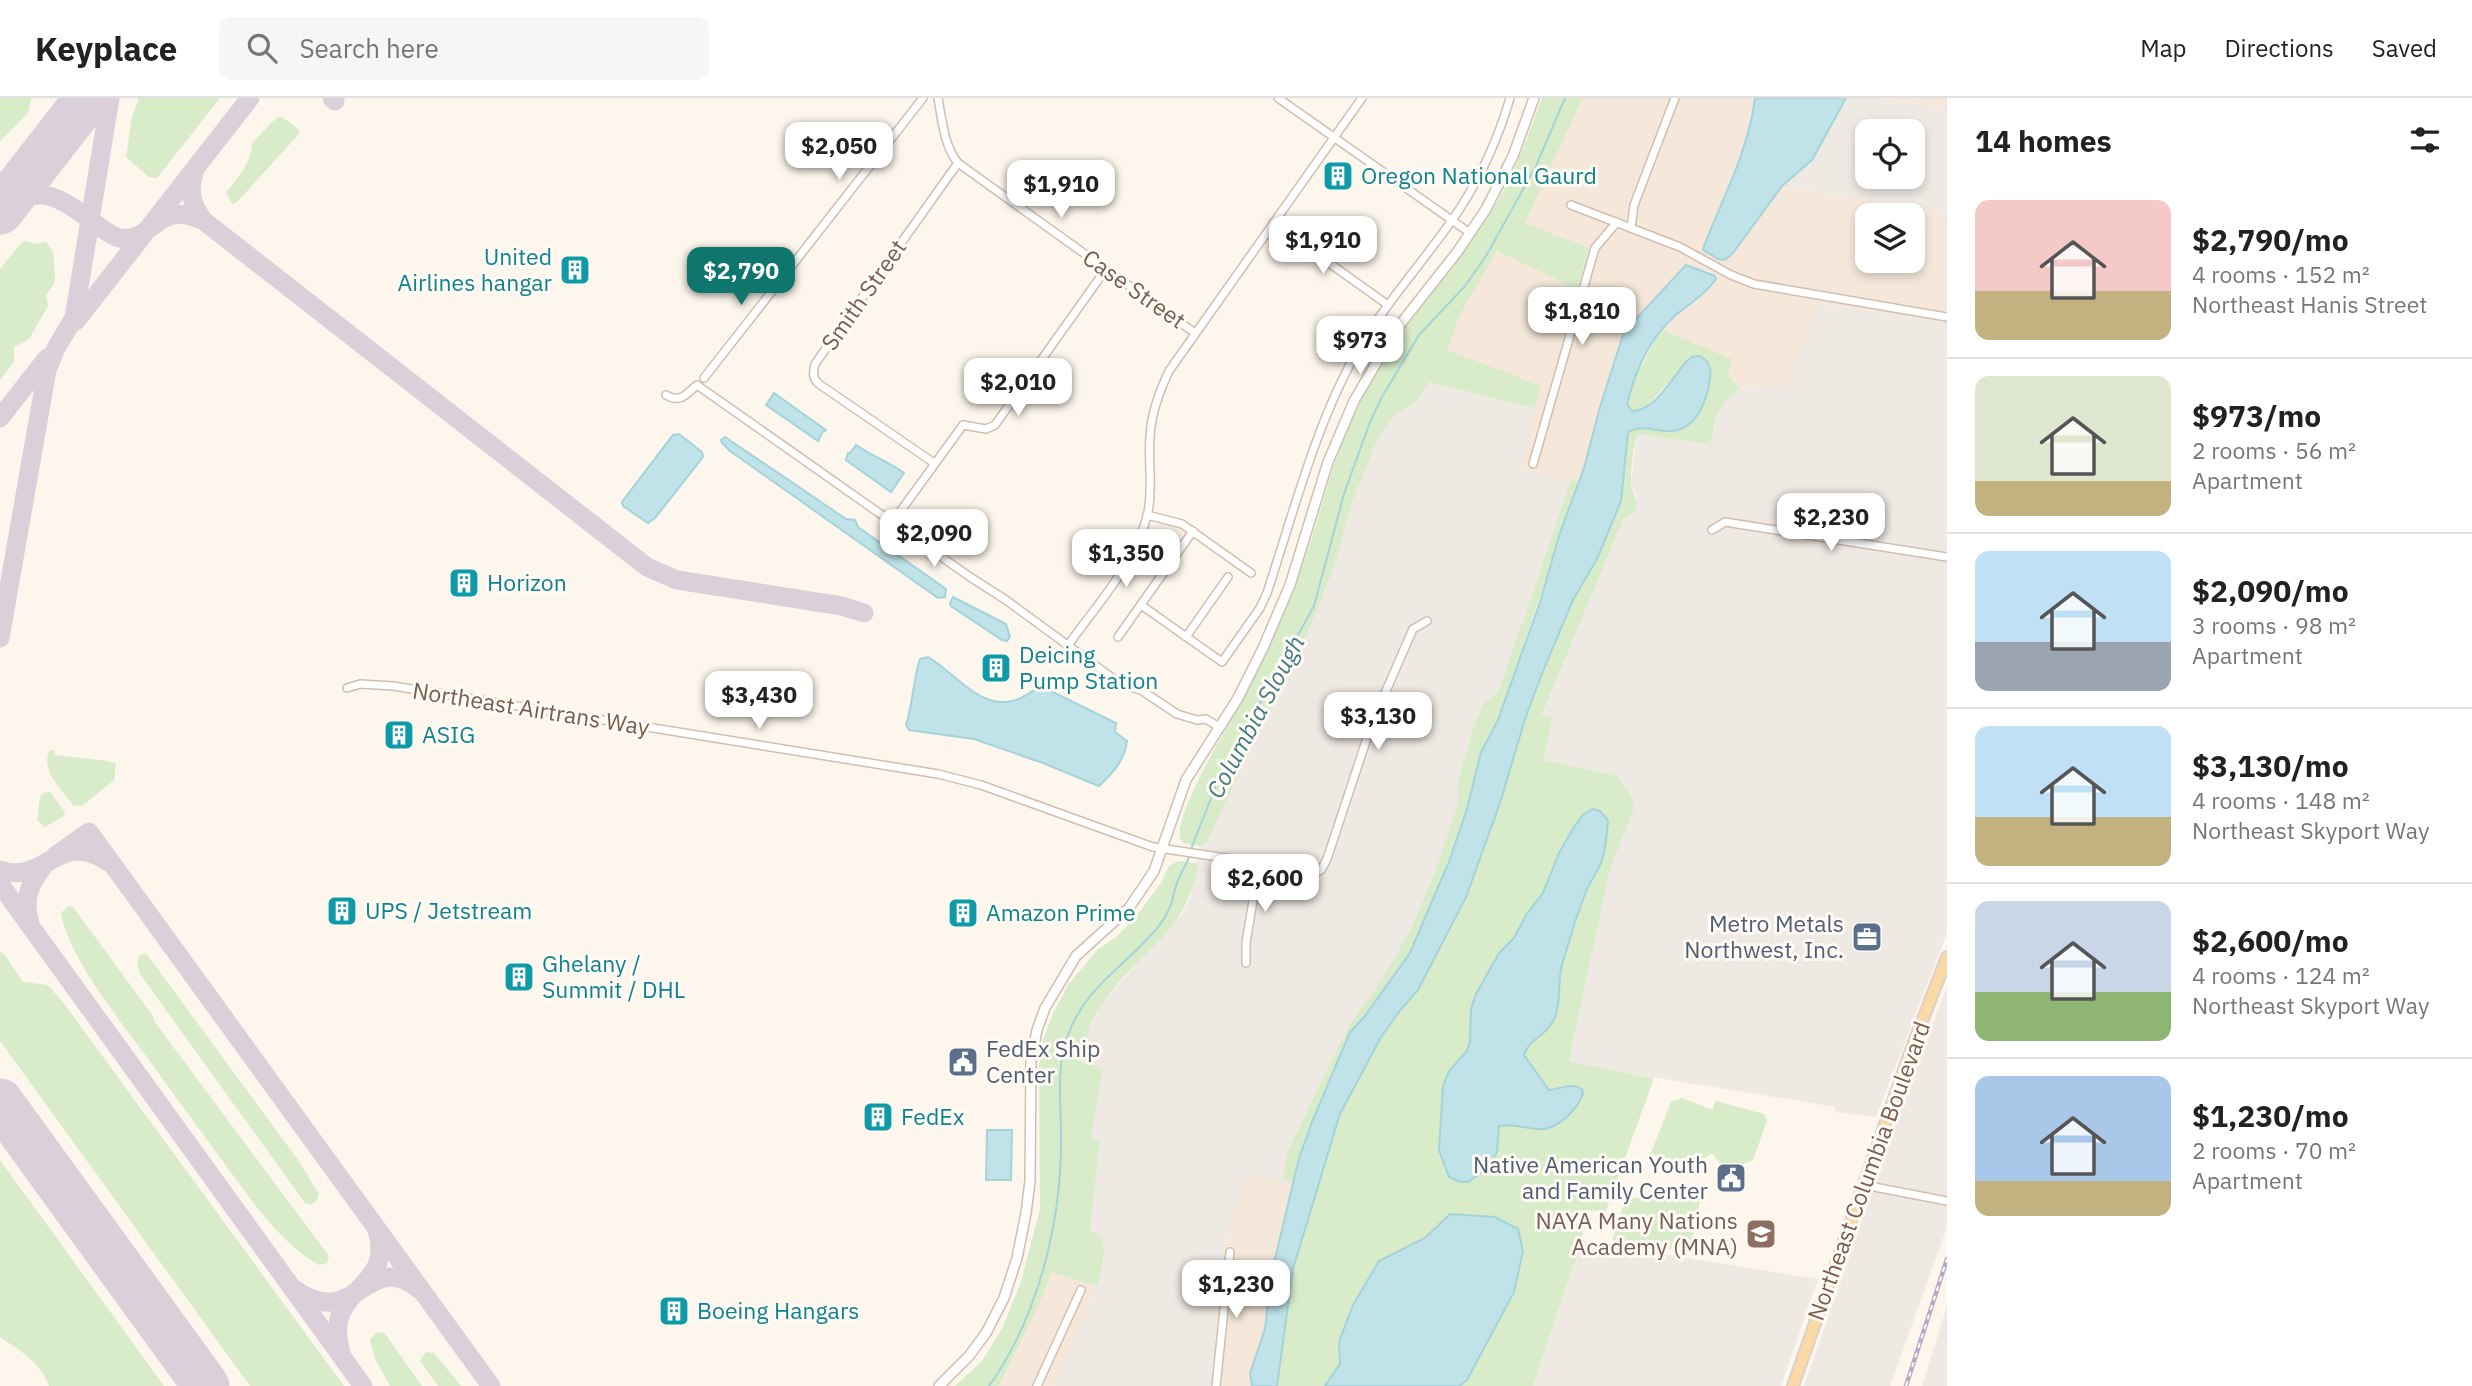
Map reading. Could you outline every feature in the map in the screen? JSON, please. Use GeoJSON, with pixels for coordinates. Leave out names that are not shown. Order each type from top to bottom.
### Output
{"type":"FeatureCollection","features":[{"type":"Feature","properties":{"kind":"main road","name":"Northeast Columbia Boulevard"},"geometry":{"type":"LineString","coordinates":[[1793,1386],[1911,1050],[1947,957]]}},
{"type":"Feature","properties":{"kind":"street"},"geometry":{"type":"LineString","coordinates":[[704,378],[923,98]]}},
{"type":"Feature","properties":{"kind":"street"},"geometry":{"type":"LineString","coordinates":[[938,98],[947,144],[958,163]]}},
{"type":"Feature","properties":{"kind":"street"},"geometry":{"type":"LineString","coordinates":[[1278,98],[1470,233]]}},
{"type":"Feature","properties":{"kind":"street"},"geometry":{"type":"LineString","coordinates":[[1069,644],[1133,553],[1147,515],[1151,483],[1150,436],[1155,404],[1169,371],[1362,98]]}},
{"type":"Feature","properties":{"kind":"street"},"geometry":{"type":"LineString","coordinates":[[1141,606],[1222,662],[1260,608],[1267,593],[1324,425],[1348,367],[1388,305],[1451,221],[1494,144],[1510,98]]}},
{"type":"Feature","properties":{"kind":"street"},"geometry":{"type":"LineString","coordinates":[[939,1386],[970,1356],[986,1333],[1004,1298],[1017,1258],[1030,1181],[1031,1061],[1037,1030],[1045,1008],[1076,956],[1124,913],[1139,896],[1154,871],[1186,780],[1252,673],[1283,600],[1328,462],[1354,401],[1395,331],[1470,233],[1507,169],[1534,98]]}},
{"type":"Feature","properties":{"kind":"street"},"geometry":{"type":"LineString","coordinates":[[1631,228],[1634,205],[1675,98]]}},
{"type":"Feature","properties":{"kind":"street","name":"Case Street"},"geometry":{"type":"LineString","coordinates":[[958,163],[1195,333]]}},
{"type":"Feature","properties":{"kind":"street","name":"Smith Street"},"geometry":{"type":"LineString","coordinates":[[934,463],[819,384],[814,380],[813,373],[815,364],[958,163]]}},
{"type":"Feature","properties":{"kind":"street"},"geometry":{"type":"LineString","coordinates":[[1571,205],[1680,247],[1737,278],[1754,284],[1947,317]]}},
{"type":"Feature","properties":{"kind":"street"},"geometry":{"type":"LineString","coordinates":[[1533,464],[1595,248],[1617,222]]}},
{"type":"Feature","properties":{"kind":"street"},"geometry":{"type":"LineString","coordinates":[[1273,223],[1388,305]]}},
{"type":"Feature","properties":{"kind":"street"},"geometry":{"type":"LineString","coordinates":[[892,523],[963,425],[986,429],[995,425],[1106,269]]}},
{"type":"Feature","properties":{"kind":"street"},"geometry":{"type":"LineString","coordinates":[[666,395],[681,398],[697,385],[1069,644],[1090,663],[1122,685],[1141,690],[1177,714],[1197,720],[1206,719],[1219,727]]}},
{"type":"Feature","properties":{"kind":"street"},"geometry":{"type":"LineString","coordinates":[[1147,515],[1176,522],[1193,531],[1251,573]]}},
{"type":"Feature","properties":{"kind":"street"},"geometry":{"type":"LineString","coordinates":[[1712,530],[1725,522],[1947,557]]}},
{"type":"Feature","properties":{"kind":"street"},"geometry":{"type":"LineString","coordinates":[[1118,638],[1193,531]]}},
{"type":"Feature","properties":{"kind":"street"},"geometry":{"type":"LineString","coordinates":[[1186,638],[1228,577]]}},
{"type":"Feature","properties":{"kind":"street","name":"Northeast Airtrans Way"},"geometry":{"type":"LineString","coordinates":[[347,688],[360,684],[424,691],[938,774],[981,785],[1144,845],[1313,872],[1321,870],[1327,859],[1372,723],[1413,629],[1427,621]]}},
{"type":"Feature","properties":{"kind":"street"},"geometry":{"type":"LineString","coordinates":[[1246,963],[1246,943],[1259,864]]}},
{"type":"Feature","properties":{"kind":"street"},"geometry":{"type":"LineString","coordinates":[[1864,1185],[1947,1201]]}},
{"type":"Feature","properties":{"kind":"street"},"geometry":{"type":"LineString","coordinates":[[1216,1386],[1230,1252]]}},
{"type":"Feature","properties":{"kind":"street"},"geometry":{"type":"LineString","coordinates":[[1037,1386],[1081,1290]]}},
{"type":"Feature","properties":{"kind":"shaded area"},"geometry":{"type":"Polygon","coordinates":[[[1583,98],[1755,98],[1753,118],[1703,250],[1714,255],[1733,253],[1782,186],[1882,203],[1855,203],[1855,273],[1925,273],[1925,210],[1947,214],[1947,323],[1821,303],[1785,390],[1757,386],[1741,389],[1728,375],[1732,359],[1661,329],[1701,296],[1716,279],[1686,265],[1624,332],[1579,482],[1520,470],[1446,350],[1460,315],[1497,251],[1577,288],[1588,248],[1525,223],[1583,98]]]}},
{"type":"Feature","properties":{"kind":"shaded area"},"geometry":{"type":"Polygon","coordinates":[[[1846,98],[1881,98],[1947,108],[1947,214],[1925,210],[1925,203],[1882,203],[1782,186],[1812,159],[1846,98]]]}},
{"type":"Feature","properties":{"kind":"shaded area"},"geometry":{"type":"Polygon","coordinates":[[[1881,98],[1947,98],[1947,108],[1881,98]]]}},
{"type":"Feature","properties":{"kind":"shaded area"},"geometry":{"type":"Polygon","coordinates":[[[1820,303],[1947,323],[1947,933],[1876,1117],[1835,1112],[1835,1107],[1569,1063],[1610,869],[1634,809],[1632,797],[1617,776],[1544,760],[1552,720],[1542,716],[1623,520],[1632,516],[1637,497],[1631,485],[1637,434],[1710,444],[1720,406],[1728,397],[1741,389],[1757,386],[1785,389],[1820,303]]]}},
{"type":"Feature","properties":{"kind":"shaded area"},"geometry":{"type":"Polygon","coordinates":[[[1429,382],[1535,408],[1520,470],[1571,480],[1501,684],[1497,693],[1483,704],[1472,731],[1458,782],[1458,803],[1436,869],[1411,929],[1336,1051],[1288,1151],[1282,1181],[1246,1175],[1225,1245],[1211,1386],[1055,1386],[1097,1286],[1104,1260],[1090,1231],[1100,1141],[1091,1139],[1103,1069],[1082,1063],[1087,1035],[1101,1004],[1182,914],[1191,896],[1200,846],[1208,841],[1249,752],[1299,655],[1335,565],[1351,505],[1379,436],[1394,415],[1417,401],[1429,382]]]}},
{"type":"Feature","properties":{"kind":"shaded area"},"geometry":{"type":"Polygon","coordinates":[[[1947,987],[1947,1227],[1890,1386],[1804,1386],[1917,1064],[1947,987]]]}},
{"type":"Feature","properties":{"kind":"shaded area"},"geometry":{"type":"Polygon","coordinates":[[[1246,1174],[1294,1182],[1270,1280],[1265,1329],[1250,1373],[1252,1386],[1211,1386],[1225,1245],[1246,1174]]]}},
{"type":"Feature","properties":{"kind":"shaded area"},"geometry":{"type":"Polygon","coordinates":[[[1582,1241],[1818,1279],[1781,1386],[1533,1386],[1582,1241]]]}},
{"type":"Feature","properties":{"kind":"shaded area"},"geometry":{"type":"Polygon","coordinates":[[[1051,1271],[1097,1286],[1057,1382],[1055,1386],[999,1386],[1042,1298],[1051,1271]]]}},
{"type":"Feature","properties":{"kind":"shaded area"},"geometry":{"type":"Polygon","coordinates":[[[1947,1306],[1947,1386],[1922,1386],[1947,1306]]]}},
{"type":"Feature","properties":{"kind":"green space"},"geometry":{"type":"Polygon","coordinates":[[[0,98],[31,98],[28,113],[0,141],[0,98]]]}},
{"type":"Feature","properties":{"kind":"green space"},"geometry":{"type":"Polygon","coordinates":[[[139,98],[220,98],[157,178],[149,177],[126,157],[132,117],[139,98]]]}},
{"type":"Feature","properties":{"kind":"green space"},"geometry":{"type":"Polygon","coordinates":[[[1542,98],[1583,98],[1525,223],[1589,248],[1577,289],[1497,251],[1460,315],[1447,350],[1541,386],[1535,408],[1429,382],[1417,401],[1394,415],[1379,436],[1351,505],[1335,565],[1299,655],[1249,752],[1208,841],[1200,846],[1185,843],[1181,840],[1180,829],[1184,813],[1203,771],[1268,650],[1283,615],[1304,561],[1341,445],[1360,399],[1402,332],[1468,246],[1498,200],[1517,163],[1542,98]]]}},
{"type":"Feature","properties":{"kind":"green space"},"geometry":{"type":"Polygon","coordinates":[[[282,117],[300,133],[236,203],[232,204],[226,192],[244,169],[252,143],[276,118],[282,117]]]}},
{"type":"Feature","properties":{"kind":"green space"},"geometry":{"type":"Polygon","coordinates":[[[22,242],[35,244],[46,242],[53,252],[54,284],[46,295],[48,306],[29,339],[14,347],[14,362],[0,380],[0,269],[22,242]]]}},
{"type":"Feature","properties":{"kind":"green space"},"geometry":{"type":"Polygon","coordinates":[[[1661,329],[1732,359],[1728,375],[1741,389],[1722,406],[1710,444],[1637,434],[1631,481],[1637,506],[1631,515],[1623,520],[1542,715],[1552,719],[1544,760],[1617,776],[1632,797],[1634,809],[1610,869],[1569,1062],[1654,1078],[1606,1211],[1585,1210],[1582,1241],[1533,1386],[1277,1386],[1293,1269],[1340,1114],[1380,1039],[1418,990],[1466,897],[1543,671],[1573,600],[1597,559],[1621,501],[1628,432],[1636,428],[1649,429],[1705,403],[1711,371],[1692,357],[1640,411],[1632,411],[1627,404],[1633,382],[1661,329]],[[1608,820],[1551,875],[1543,893],[1527,914],[1575,923],[1600,860],[1608,820]]]}},
{"type":"Feature","properties":{"kind":"green space"},"geometry":{"type":"Polygon","coordinates":[[[1571,480],[1579,482],[1498,720],[1481,752],[1467,809],[1429,911],[1410,953],[1350,1033],[1312,1122],[1294,1182],[1282,1181],[1288,1151],[1336,1051],[1411,929],[1436,869],[1458,803],[1458,782],[1472,731],[1483,704],[1497,693],[1501,684],[1571,480]]]}},
{"type":"Feature","properties":{"kind":"green space"},"geometry":{"type":"Polygon","coordinates":[[[50,750],[54,750],[55,755],[116,764],[114,780],[82,806],[73,805],[50,772],[47,757],[50,750]]]}},
{"type":"Feature","properties":{"kind":"green space"},"geometry":{"type":"Polygon","coordinates":[[[50,792],[65,812],[64,816],[45,827],[37,820],[40,797],[43,793],[50,792]]]}},
{"type":"Feature","properties":{"kind":"green space"},"geometry":{"type":"Polygon","coordinates":[[[1178,861],[1198,863],[1193,887],[1184,908],[1159,941],[1114,988],[1096,1013],[1090,1026],[1082,1063],[1103,1068],[1091,1138],[1100,1140],[1090,1231],[1101,1235],[1104,1248],[1097,1286],[1051,1272],[1042,1298],[999,1386],[955,1386],[982,1361],[1002,1329],[1021,1282],[1040,1209],[1039,1066],[1043,1040],[1054,1011],[1068,985],[1097,950],[1116,937],[1135,918],[1161,883],[1169,866],[1178,861]]]}},
{"type":"Feature","properties":{"kind":"green space"},"geometry":{"type":"Polygon","coordinates":[[[68,906],[73,907],[154,1021],[329,1256],[327,1263],[319,1265],[309,1259],[269,1222],[96,988],[66,930],[61,913],[68,906]]]}},
{"type":"Feature","properties":{"kind":"green space"},"geometry":{"type":"Polygon","coordinates":[[[0,952],[23,982],[48,985],[65,1005],[344,1386],[250,1386],[0,1041],[0,952]]]}},
{"type":"Feature","properties":{"kind":"green space"},"geometry":{"type":"Polygon","coordinates":[[[146,953],[298,1160],[319,1194],[311,1205],[305,1203],[140,974],[137,964],[139,956],[146,953]]]}},
{"type":"Feature","properties":{"kind":"green space"},"geometry":{"type":"Polygon","coordinates":[[[1682,1098],[1712,1110],[1716,1101],[1764,1114],[1767,1121],[1753,1160],[1725,1171],[1712,1153],[1697,1161],[1682,1164],[1651,1153],[1671,1102],[1682,1098]]]}},
{"type":"Feature","properties":{"kind":"green space"},"geometry":{"type":"Polygon","coordinates":[[[0,1160],[164,1386],[49,1386],[35,1364],[0,1337],[0,1160]]]}},
{"type":"Feature","properties":{"kind":"green space"},"geometry":{"type":"Polygon","coordinates":[[[1683,1191],[1700,1200],[1690,1252],[1612,1240],[1624,1204],[1632,1198],[1651,1198],[1683,1191]]]}},
{"type":"Feature","properties":{"kind":"green space"},"geometry":{"type":"Polygon","coordinates":[[[383,1332],[422,1386],[390,1386],[376,1361],[370,1340],[376,1333],[383,1332]]]}},
{"type":"Feature","properties":{"kind":"green space"},"geometry":{"type":"Polygon","coordinates":[[[426,1352],[434,1353],[461,1386],[438,1386],[420,1361],[426,1352]]]}},
{"type":"Feature","properties":{"kind":"water"},"geometry":{"type":"Polygon","coordinates":[[[1755,98],[1846,98],[1812,160],[1782,186],[1733,253],[1725,260],[1718,259],[1703,250],[1742,153],[1755,98]]]}},
{"type":"Feature","properties":{"kind":"water"},"geometry":{"type":"Polygon","coordinates":[[[1686,265],[1715,276],[1716,279],[1658,334],[1639,368],[1627,404],[1632,411],[1648,406],[1656,400],[1686,362],[1692,357],[1700,356],[1708,363],[1711,371],[1706,397],[1698,415],[1685,427],[1666,431],[1642,428],[1628,432],[1621,501],[1597,559],[1573,600],[1543,671],[1466,897],[1418,990],[1380,1039],[1340,1114],[1293,1269],[1277,1386],[1252,1386],[1250,1373],[1265,1329],[1270,1280],[1299,1158],[1312,1122],[1350,1032],[1410,953],[1448,864],[1467,809],[1481,752],[1498,720],[1540,602],[1559,536],[1584,468],[1624,332],[1686,265]]]}},
{"type":"Feature","properties":{"kind":"water"},"geometry":{"type":"Polygon","coordinates":[[[774,393],[826,430],[818,441],[766,405],[774,393]]]}},
{"type":"Feature","properties":{"kind":"water"},"geometry":{"type":"Polygon","coordinates":[[[679,434],[702,452],[703,457],[655,518],[648,523],[623,506],[622,502],[673,435],[679,434]]]}},
{"type":"Feature","properties":{"kind":"water"},"geometry":{"type":"Polygon","coordinates":[[[725,437],[846,519],[855,520],[858,527],[946,589],[945,597],[938,598],[730,451],[722,443],[721,440],[725,437]]]}},
{"type":"Feature","properties":{"kind":"water"},"geometry":{"type":"Polygon","coordinates":[[[856,445],[904,473],[891,492],[846,460],[848,453],[856,445]]]}},
{"type":"Feature","properties":{"kind":"water"},"geometry":{"type":"Polygon","coordinates":[[[953,597],[1006,624],[1010,637],[1007,641],[951,606],[953,597]]]}},
{"type":"Feature","properties":{"kind":"water"},"geometry":{"type":"Polygon","coordinates":[[[928,657],[967,688],[989,700],[1016,700],[1041,686],[1116,723],[1115,732],[1127,741],[1121,760],[1099,786],[974,739],[909,730],[906,725],[920,659],[928,657]]]}},
{"type":"Feature","properties":{"kind":"water"},"geometry":{"type":"Polygon","coordinates":[[[1592,809],[1600,811],[1608,820],[1603,858],[1584,896],[1562,965],[1555,1017],[1524,1055],[1549,1090],[1573,1086],[1582,1089],[1583,1094],[1571,1113],[1552,1127],[1537,1129],[1514,1125],[1499,1126],[1497,1152],[1489,1167],[1468,1182],[1460,1182],[1449,1177],[1439,1150],[1443,1086],[1449,1071],[1467,1051],[1470,1042],[1471,1009],[1476,994],[1499,953],[1514,938],[1526,915],[1543,893],[1559,853],[1574,827],[1583,815],[1592,809]]]}},
{"type":"Feature","properties":{"kind":"water"},"geometry":{"type":"Polygon","coordinates":[[[987,1130],[1012,1130],[1011,1180],[986,1180],[987,1130]]]}},
{"type":"Feature","properties":{"kind":"water"},"geometry":{"type":"Polygon","coordinates":[[[1450,1214],[1495,1217],[1518,1229],[1523,1251],[1514,1292],[1467,1380],[1459,1386],[1325,1386],[1340,1364],[1339,1342],[1353,1305],[1379,1261],[1425,1238],[1450,1214]]]}},
{"type":"Feature","properties":{"kind":"waterway","name":"Columbia Slough"},"geometry":{"type":"LineString","coordinates":[[1191,849],[1219,778],[1314,606],[1344,494],[1382,397],[1419,335],[1465,286],[1486,256],[1536,166],[1565,98]]}},
{"type":"Feature","properties":{"kind":"waterway","name":"Columbia Slough"},"geometry":{"type":"LineString","coordinates":[[989,1386],[1006,1359],[1034,1298],[1052,1233],[1060,1167],[1062,1059],[1068,1035],[1084,1004],[1163,920],[1190,854]]}},
{"type":"Feature","properties":{"kind":"taxiway"},"geometry":{"type":"LineString","coordinates":[[0,638],[47,370],[56,348],[74,318],[110,98]]}},
{"type":"Feature","properties":{"kind":"taxiway"},"geometry":{"type":"LineString","coordinates":[[76,321],[250,98]]}},
{"type":"Feature","properties":{"kind":"taxiway"},"geometry":{"type":"LineString","coordinates":[[332,98],[335,101]]}},
{"type":"Feature","properties":{"kind":"taxiway"},"geometry":{"type":"LineString","coordinates":[[0,189],[72,119]]}},
{"type":"Feature","properties":{"kind":"taxiway"},"geometry":{"type":"LineString","coordinates":[[196,167],[192,195],[204,221],[647,567],[677,580],[842,606],[864,613]]}},
{"type":"Feature","properties":{"kind":"taxiway"},"geometry":{"type":"LineString","coordinates":[[1,209],[28,196],[51,197],[62,201],[108,233],[120,238],[141,234],[166,218],[176,215],[188,215],[204,221]]}},
{"type":"Feature","properties":{"kind":"taxiway"},"geometry":{"type":"LineString","coordinates":[[0,418],[47,358]]}},
{"type":"Feature","properties":{"kind":"taxiway"},"geometry":{"type":"LineString","coordinates":[[55,856],[89,832],[491,1386]]}},
{"type":"Feature","properties":{"kind":"taxiway"},"geometry":{"type":"LineString","coordinates":[[0,870],[16,873],[29,871],[65,854],[78,851],[92,854],[110,863]]}},
{"type":"Feature","properties":{"kind":"taxiway"},"geometry":{"type":"LineString","coordinates":[[30,923],[27,899],[35,878],[45,864]]}},
{"type":"Feature","properties":{"kind":"taxiway"},"geometry":{"type":"LineString","coordinates":[[0,884],[363,1386]]}},
{"type":"Feature","properties":{"kind":"taxiway"},"geometry":{"type":"LineString","coordinates":[[341,1353],[338,1330],[341,1314],[377,1266],[380,1251],[377,1230]]}},
{"type":"Feature","properties":{"kind":"taxiway"},"geometry":{"type":"LineString","coordinates":[[294,1289],[323,1302],[341,1300],[387,1277],[408,1282],[420,1290]]}},
{"type":"Feature","properties":{"kind":"runway"},"geometry":{"type":"LineString","coordinates":[[0,211],[88,98]]}},
{"type":"Feature","properties":{"kind":"runway"},"geometry":{"type":"LineString","coordinates":[[0,1102],[206,1386]]}},
{"type":"Feature","properties":{"kind":"railway"},"geometry":{"type":"LineString","coordinates":[[1906,1386],[1947,1259]]}},
{"type":"Feature","properties":{"kind":"place","name":"Oregon National Gaurd"},"geometry":{"type":"Point","coordinates":[1338,176]}},
{"type":"Feature","properties":{"kind":"place","name":"United Airlines hangar"},"geometry":{"type":"Point","coordinates":[575,270]}},
{"type":"Feature","properties":{"kind":"place","name":"Horizon"},"geometry":{"type":"Point","coordinates":[464,583]}},
{"type":"Feature","properties":{"kind":"place","name":"Deicing Pump Station"},"geometry":{"type":"Point","coordinates":[996,668]}},
{"type":"Feature","properties":{"kind":"place","name":"ASIG"},"geometry":{"type":"Point","coordinates":[399,735]}},
{"type":"Feature","properties":{"kind":"place","name":"UPS / Jetstream"},"geometry":{"type":"Point","coordinates":[342,911]}},
{"type":"Feature","properties":{"kind":"place","name":"Amazon Prime"},"geometry":{"type":"Point","coordinates":[963,913]}},
{"type":"Feature","properties":{"kind":"place","name":"Metro Metals Northwest, Inc."},"geometry":{"type":"Point","coordinates":[1867,937]}},
{"type":"Feature","properties":{"kind":"place","name":"Ghelany / Summit / DHL"},"geometry":{"type":"Point","coordinates":[519,977]}},
{"type":"Feature","properties":{"kind":"place","name":"FedEx Ship Center"},"geometry":{"type":"Point","coordinates":[963,1062]}},
{"type":"Feature","properties":{"kind":"place","name":"FedEx"},"geometry":{"type":"Point","coordinates":[878,1117]}},
{"type":"Feature","properties":{"kind":"place","name":"Native American Youth and Family Center"},"geometry":{"type":"Point","coordinates":[1731,1178]}},
{"type":"Feature","properties":{"kind":"place","name":"NAYA Many Nations Academy (MNA)"},"geometry":{"type":"Point","coordinates":[1761,1234]}},
{"type":"Feature","properties":{"kind":"place","name":"Boeing Hangars"},"geometry":{"type":"Point","coordinates":[674,1311]}}]}
